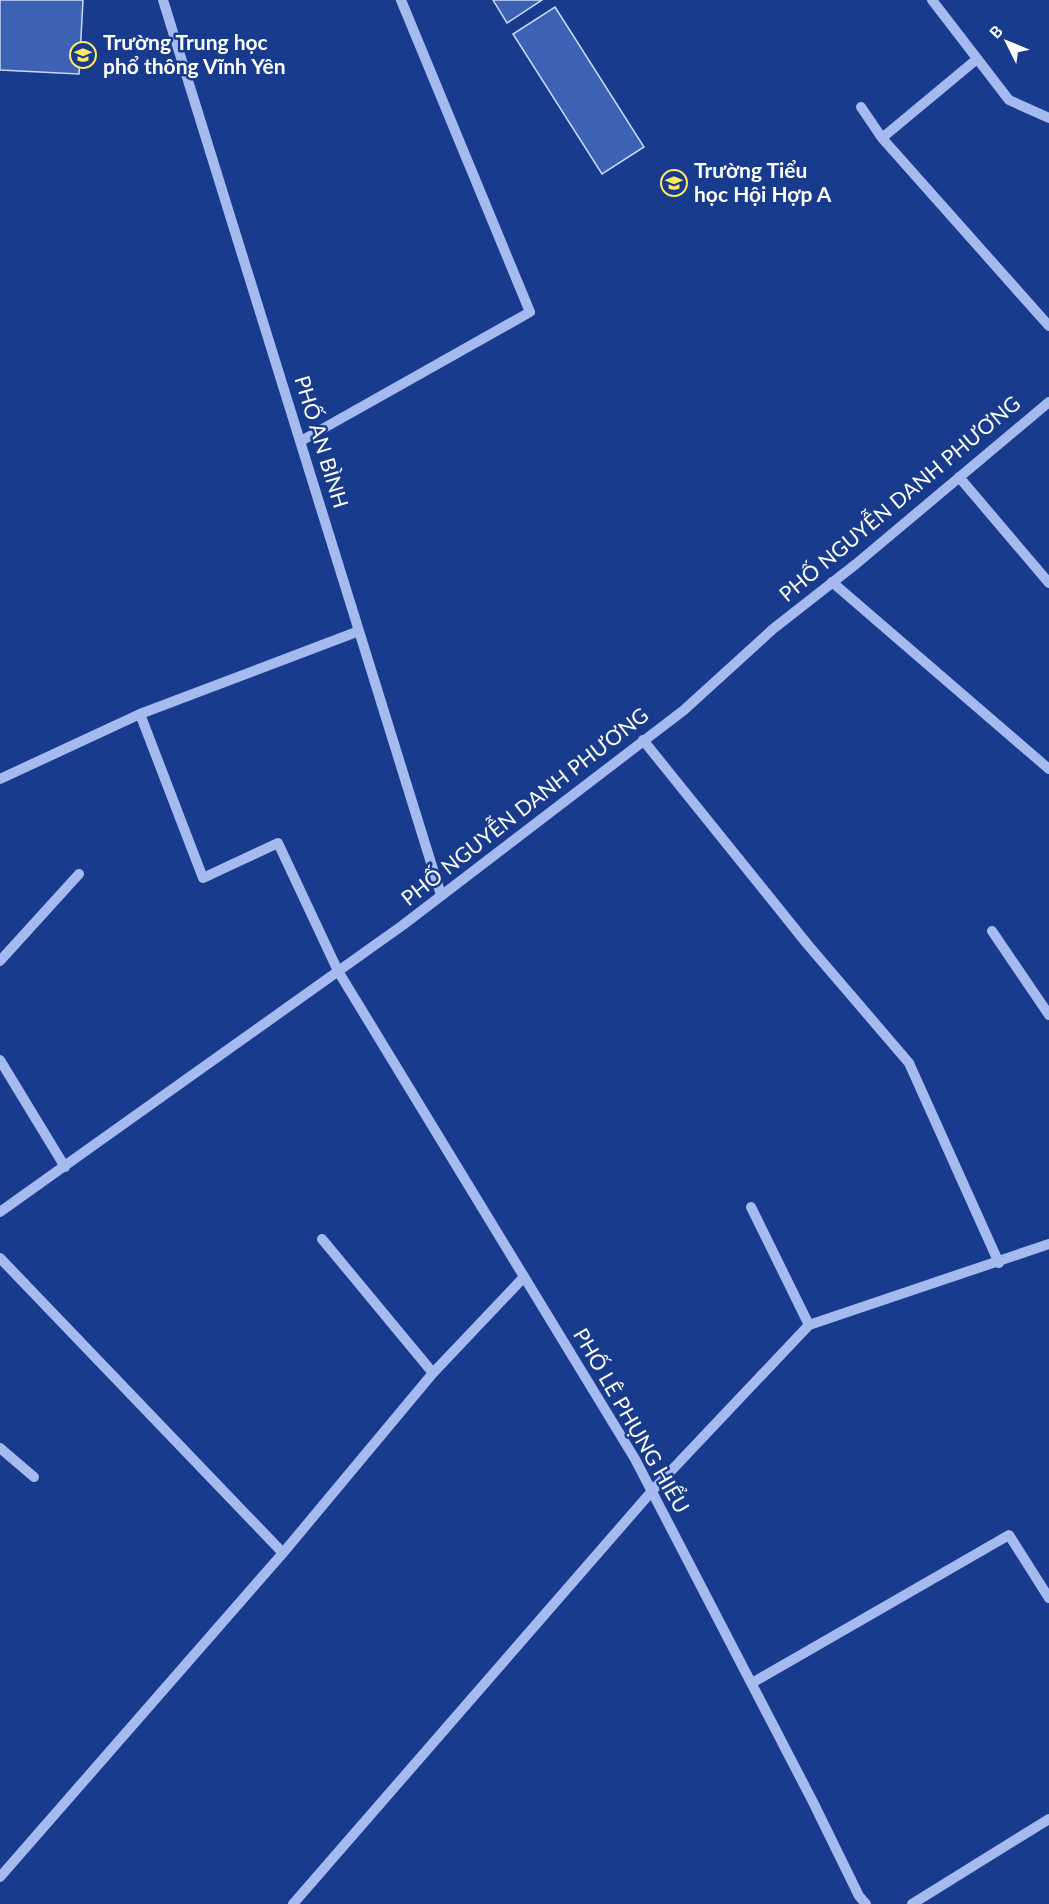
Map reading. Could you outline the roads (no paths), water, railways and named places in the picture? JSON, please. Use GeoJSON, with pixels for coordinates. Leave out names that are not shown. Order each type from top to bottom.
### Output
{"type":"FeatureCollection","features":[{"type":"Feature","properties":{"kind":"street","name":"PHỐ AN BÌNH"},"geometry":{"type":"LineString","coordinates":[[163,0],[441,896]]}},
{"type":"Feature","properties":{"kind":"street"},"geometry":{"type":"LineString","coordinates":[[301,441],[530,312],[401,0]]}},
{"type":"Feature","properties":{"kind":"street"},"geometry":{"type":"LineString","coordinates":[[932,0],[1009,100],[1049,118]]}},
{"type":"Feature","properties":{"kind":"street"},"geometry":{"type":"LineString","coordinates":[[882,138],[977,59]]}},
{"type":"Feature","properties":{"kind":"street"},"geometry":{"type":"LineString","coordinates":[[861,107],[882,138],[1049,326]]}},
{"type":"Feature","properties":{"kind":"street","name":"PHỐ NGUYỄN DANH PHƯƠNG"},"geometry":{"type":"LineString","coordinates":[[0,1212],[441,896],[684,710],[773,629],[1049,402]]}},
{"type":"Feature","properties":{"kind":"street"},"geometry":{"type":"LineString","coordinates":[[959,477],[1049,583]]}},
{"type":"Feature","properties":{"kind":"street"},"geometry":{"type":"LineString","coordinates":[[832,582],[1049,769]]}},
{"type":"Feature","properties":{"kind":"street"},"geometry":{"type":"LineString","coordinates":[[0,779],[140,714],[360,631]]}},
{"type":"Feature","properties":{"kind":"street","name":"PHỐ LÊ PHỤNG HIỂU"},"geometry":{"type":"LineString","coordinates":[[140,714],[203,878],[278,843],[338,971],[635,1459],[752,1683],[859,1896],[866,1904]]}},
{"type":"Feature","properties":{"kind":"street"},"geometry":{"type":"LineString","coordinates":[[643,740],[808,945],[909,1063],[999,1263]]}},
{"type":"Feature","properties":{"kind":"street"},"geometry":{"type":"LineString","coordinates":[[0,961],[79,874]]}},
{"type":"Feature","properties":{"kind":"street"},"geometry":{"type":"LineString","coordinates":[[992,931],[1049,1015]]}},
{"type":"Feature","properties":{"kind":"street"},"geometry":{"type":"LineString","coordinates":[[0,1060],[65,1167]]}},
{"type":"Feature","properties":{"kind":"street"},"geometry":{"type":"LineString","coordinates":[[752,1207],[809,1325]]}},
{"type":"Feature","properties":{"kind":"street"},"geometry":{"type":"LineString","coordinates":[[322,1239],[433,1373]]}},
{"type":"Feature","properties":{"kind":"street"},"geometry":{"type":"LineString","coordinates":[[293,1904],[652,1491],[809,1325],[999,1263],[1049,1244]]}},
{"type":"Feature","properties":{"kind":"street"},"geometry":{"type":"LineString","coordinates":[[0,1258],[283,1553]]}},
{"type":"Feature","properties":{"kind":"street"},"geometry":{"type":"LineString","coordinates":[[2,1872],[283,1553],[433,1373],[524,1276]]}},
{"type":"Feature","properties":{"kind":"street"},"geometry":{"type":"LineString","coordinates":[[0,1448],[34,1477]]}},
{"type":"Feature","properties":{"kind":"street"},"geometry":{"type":"LineString","coordinates":[[752,1683],[1009,1535],[1049,1598]]}},
{"type":"Feature","properties":{"kind":"street"},"geometry":{"type":"LineString","coordinates":[[912,1904],[1049,1819]]}},
{"type":"Feature","properties":{"kind":"place","name":"Trường Trung học phổ thông Vĩnh Yên"},"geometry":{"type":"Point","coordinates":[83,55]}},
{"type":"Feature","properties":{"kind":"place","name":"Trường Tiểu học Hội Hợp A"},"geometry":{"type":"Point","coordinates":[674,183]}}]}
